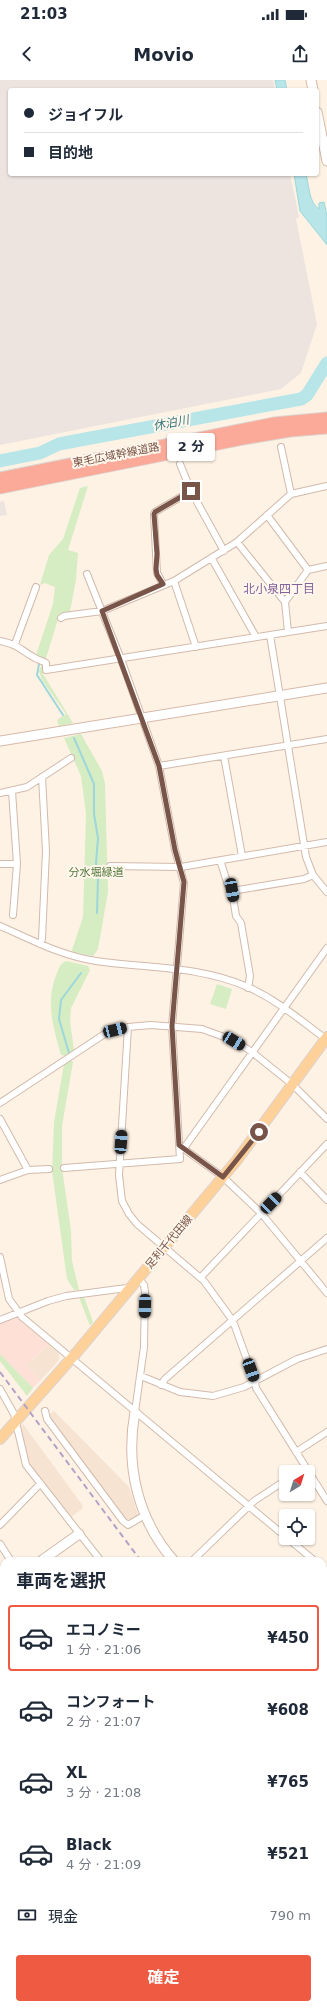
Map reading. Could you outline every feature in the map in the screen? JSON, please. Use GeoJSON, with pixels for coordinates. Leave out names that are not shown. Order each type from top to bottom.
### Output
{"type":"FeatureCollection","features":[{"type":"Feature","properties":{"kind":"highway","name":"東毛広域幹線道路"},"geometry":{"type":"LineString","coordinates":[[0,478],[274,423],[327,418]]}},
{"type":"Feature","properties":{"kind":"highway","name":"東毛広域幹線道路"},"geometry":{"type":"LineString","coordinates":[[0,488],[243,439],[290,431],[327,428]]}},
{"type":"Feature","properties":{"kind":"main road","name":"足利千代田線"},"geometry":{"type":"LineString","coordinates":[[0,1439],[130,1290],[223,1177],[293,1085],[326,1038]]}},
{"type":"Feature","properties":{"kind":"street"},"geometry":{"type":"LineString","coordinates":[[319,117],[324,129],[327,161]]}},
{"type":"Feature","properties":{"kind":"street"},"geometry":{"type":"LineString","coordinates":[[280,448],[290,494]]}},
{"type":"Feature","properties":{"kind":"street"},"geometry":{"type":"LineString","coordinates":[[180,464],[191,491],[224,551]]}},
{"type":"Feature","properties":{"kind":"street"},"geometry":{"type":"LineString","coordinates":[[61,618],[64,616],[102,611],[163,584],[174,581],[212,559],[237,542],[290,494],[327,486]]}},
{"type":"Feature","properties":{"kind":"street"},"geometry":{"type":"LineString","coordinates":[[163,584],[157,575],[156,569],[157,554],[154,514],[191,491]]}},
{"type":"Feature","properties":{"kind":"street"},"geometry":{"type":"LineString","coordinates":[[267,515],[308,570]]}},
{"type":"Feature","properties":{"kind":"street"},"geometry":{"type":"LineString","coordinates":[[237,542],[285,602],[288,632]]}},
{"type":"Feature","properties":{"kind":"street"},"geometry":{"type":"LineString","coordinates":[[212,559],[256,637]]}},
{"type":"Feature","properties":{"kind":"street"},"geometry":{"type":"LineString","coordinates":[[285,602],[308,570],[327,566]]}},
{"type":"Feature","properties":{"kind":"street"},"geometry":{"type":"LineString","coordinates":[[64,1168],[180,1160],[181,1147],[172,1026],[184,882],[175,850],[159,766],[121,659],[87,574]]}},
{"type":"Feature","properties":{"kind":"street"},"geometry":{"type":"LineString","coordinates":[[174,581],[196,647]]}},
{"type":"Feature","properties":{"kind":"street"},"geometry":{"type":"LineString","coordinates":[[15,644],[36,588]]}},
{"type":"Feature","properties":{"kind":"street"},"geometry":{"type":"LineString","coordinates":[[0,641],[15,644],[35,658],[46,663],[46,670],[327,626]]}},
{"type":"Feature","properties":{"kind":"street"},"geometry":{"type":"LineString","coordinates":[[270,635],[304,846],[308,863],[313,875],[327,892]]}},
{"type":"Feature","properties":{"kind":"street"},"geometry":{"type":"LineString","coordinates":[[0,741],[327,688]]}},
{"type":"Feature","properties":{"kind":"street"},"geometry":{"type":"LineString","coordinates":[[159,766],[327,739]]}},
{"type":"Feature","properties":{"kind":"street"},"geometry":{"type":"LineString","coordinates":[[224,756],[242,856]]}},
{"type":"Feature","properties":{"kind":"street"},"geometry":{"type":"LineString","coordinates":[[0,793],[27,787],[71,758]]}},
{"type":"Feature","properties":{"kind":"street"},"geometry":{"type":"LineString","coordinates":[[40,944],[42,939],[46,857],[42,777]]}},
{"type":"Feature","properties":{"kind":"street"},"geometry":{"type":"LineString","coordinates":[[12,791],[17,864],[13,915]]}},
{"type":"Feature","properties":{"kind":"street"},"geometry":{"type":"LineString","coordinates":[[110,866],[181,867],[327,842]]}},
{"type":"Feature","properties":{"kind":"street"},"geometry":{"type":"LineString","coordinates":[[220,860],[228,885],[232,890],[236,916],[241,922],[250,976],[248,988]]}},
{"type":"Feature","properties":{"kind":"street"},"geometry":{"type":"LineString","coordinates":[[0,864],[17,864]]}},
{"type":"Feature","properties":{"kind":"street"},"geometry":{"type":"LineString","coordinates":[[232,890],[304,879],[313,875]]}},
{"type":"Feature","properties":{"kind":"street"},"geometry":{"type":"LineString","coordinates":[[0,926],[64,954],[97,961],[177,968],[200,972],[248,988],[284,1008],[326,1038]]}},
{"type":"Feature","properties":{"kind":"street"},"geometry":{"type":"LineString","coordinates":[[181,1147],[327,948]]}},
{"type":"Feature","properties":{"kind":"street"},"geometry":{"type":"LineString","coordinates":[[128,1026],[120,1164],[120,1190],[122,1201],[128,1214],[201,1277],[232,1320],[256,1388],[304,1465]]}},
{"type":"Feature","properties":{"kind":"street"},"geometry":{"type":"LineString","coordinates":[[0,1104],[92,1041],[115,1030],[128,1026],[172,1026],[202,1029],[220,1034],[234,1041],[252,1052],[293,1085],[327,1119]]}},
{"type":"Feature","properties":{"kind":"street"},"geometry":{"type":"LineString","coordinates":[[0,1119],[28,1170]]}},
{"type":"Feature","properties":{"kind":"street"},"geometry":{"type":"LineString","coordinates":[[201,1277],[327,1144]]}},
{"type":"Feature","properties":{"kind":"street"},"geometry":{"type":"LineString","coordinates":[[181,1147],[223,1177],[262,1213],[327,1293]]}},
{"type":"Feature","properties":{"kind":"street"},"geometry":{"type":"LineString","coordinates":[[0,1180],[28,1170],[49,1169]]}},
{"type":"Feature","properties":{"kind":"street"},"geometry":{"type":"LineString","coordinates":[[300,1172],[327,1200]]}},
{"type":"Feature","properties":{"kind":"street"},"geometry":{"type":"LineString","coordinates":[[161,1384],[327,1238]]}},
{"type":"Feature","properties":{"kind":"street"},"geometry":{"type":"LineString","coordinates":[[0,1257],[2,1283],[17,1313],[134,1412],[279,1530]]}},
{"type":"Feature","properties":{"kind":"street"},"geometry":{"type":"LineString","coordinates":[[139,1279],[144,1285],[145,1292],[144,1347],[131,1437],[132,1465],[139,1502],[159,1541],[171,1557]]}},
{"type":"Feature","properties":{"kind":"street"},"geometry":{"type":"LineString","coordinates":[[0,1320],[48,1301],[74,1294],[127,1288],[130,1290]]}},
{"type":"Feature","properties":{"kind":"street"},"geometry":{"type":"LineString","coordinates":[[141,1376],[180,1392],[206,1396],[235,1390],[255,1382],[297,1359],[327,1349]]}},
{"type":"Feature","properties":{"kind":"street"},"geometry":{"type":"LineString","coordinates":[[0,1389],[16,1420],[24,1462],[98,1557]]}},
{"type":"Feature","properties":{"kind":"street"},"geometry":{"type":"LineString","coordinates":[[45,1411],[46,1419],[123,1521],[128,1525],[145,1515]]}},
{"type":"Feature","properties":{"kind":"street"},"geometry":{"type":"LineString","coordinates":[[296,1452],[327,1432]]}},
{"type":"Feature","properties":{"kind":"street"},"geometry":{"type":"LineString","coordinates":[[315,1482],[327,1501]]}},
{"type":"Feature","properties":{"kind":"street"},"geometry":{"type":"LineString","coordinates":[[0,1525],[40,1484]]}},
{"type":"Feature","properties":{"kind":"street"},"geometry":{"type":"LineString","coordinates":[[196,1557],[249,1506],[279,1485]]}},
{"type":"Feature","properties":{"kind":"street"},"geometry":{"type":"LineString","coordinates":[[47,1557],[79,1534]]}},
{"type":"Feature","properties":{"kind":"street"},"geometry":{"type":"LineString","coordinates":[[0,1544],[8,1557]]}},
{"type":"Feature","properties":{"kind":"street"},"geometry":{"type":"LineString","coordinates":[[296,1545],[310,1557]]}},
{"type":"Feature","properties":{"kind":"shaded area"},"geometry":{"type":"Polygon","coordinates":[[[0,80],[273,80],[275,88],[8,88],[8,176],[290,176],[299,217],[296,219],[317,324],[301,373],[281,389],[0,445],[0,80]]]}},
{"type":"Feature","properties":{"kind":"shaded area"},"geometry":{"type":"Polygon","coordinates":[[[4,501],[7,515],[0,516],[0,502],[4,501]]]}},
{"type":"Feature","properties":{"kind":"shaded area"},"geometry":{"type":"Polygon","coordinates":[[[17,1318],[48,1344],[32,1360],[25,1364],[40,1381],[33,1388],[0,1354],[0,1324],[17,1318]]]}},
{"type":"Feature","properties":{"kind":"shaded area"},"geometry":{"type":"Polygon","coordinates":[[[48,1344],[59,1354],[59,1360],[40,1381],[25,1364],[32,1360],[48,1344]]]}},
{"type":"Feature","properties":{"kind":"shaded area"},"geometry":{"type":"Polygon","coordinates":[[[54,1411],[129,1487],[138,1515],[131,1520],[125,1519],[49,1418],[50,1414],[54,1411]]]}},
{"type":"Feature","properties":{"kind":"shaded area"},"geometry":{"type":"Polygon","coordinates":[[[23,1424],[83,1506],[82,1509],[70,1518],[28,1463],[21,1426],[23,1424]]]}},
{"type":"Feature","properties":{"kind":"green space"},"geometry":{"type":"Polygon","coordinates":[[[88,486],[68,550],[78,553],[76,579],[70,612],[59,616],[46,658],[42,659],[36,655],[53,604],[55,587],[45,583],[40,585],[49,555],[63,539],[80,488],[88,486]]]}},
{"type":"Feature","properties":{"kind":"green space"},"geometry":{"type":"Polygon","coordinates":[[[42,664],[44,666],[43,674],[73,723],[59,726],[57,720],[66,714],[42,680],[39,671],[42,664]]]}},
{"type":"Feature","properties":{"kind":"green space","name":"分水堀緑道"},"geometry":{"type":"Polygon","coordinates":[[[81,734],[102,771],[105,784],[108,892],[98,949],[93,956],[73,952],[72,950],[83,917],[86,814],[81,776],[64,738],[81,734]]]}},
{"type":"Feature","properties":{"kind":"green space"},"geometry":{"type":"Polygon","coordinates":[[[66,961],[88,966],[90,970],[71,1008],[70,1021],[74,1050],[66,1056],[61,1055],[55,1034],[51,994],[53,983],[59,968],[66,961]]]}},
{"type":"Feature","properties":{"kind":"green space"},"geometry":{"type":"Polygon","coordinates":[[[217,984],[232,989],[226,1009],[210,1004],[217,984]]]}},
{"type":"Feature","properties":{"kind":"green space"},"geometry":{"type":"Polygon","coordinates":[[[71,1060],[73,1062],[62,1126],[62,1168],[71,1231],[72,1261],[79,1290],[74,1290],[67,1279],[52,1171],[54,1122],[64,1064],[71,1060]]]}},
{"type":"Feature","properties":{"kind":"green space"},"geometry":{"type":"Polygon","coordinates":[[[79,1297],[84,1297],[93,1322],[90,1326],[79,1297]]]}},
{"type":"Feature","properties":{"kind":"green space"},"geometry":{"type":"Polygon","coordinates":[[[0,1354],[33,1388],[27,1396],[0,1361],[0,1354]]]}},
{"type":"Feature","properties":{"kind":"water"},"geometry":{"type":"Polygon","coordinates":[[[275,80],[285,80],[287,88],[277,88],[275,80]]]}},
{"type":"Feature","properties":{"kind":"water"},"geometry":{"type":"Polygon","coordinates":[[[294,176],[306,176],[313,203],[319,209],[319,203],[324,202],[327,216],[327,245],[300,211],[294,176]]]}},
{"type":"Feature","properties":{"kind":"waterway","name":"休泊川"},"geometry":{"type":"LineString","coordinates":[[0,461],[40,453],[59,444],[301,399],[307,395],[327,363]]}},
{"type":"Feature","properties":{"kind":"waterway"},"geometry":{"type":"LineString","coordinates":[[39,664],[37,675],[63,715]]}},
{"type":"Feature","properties":{"kind":"waterway"},"geometry":{"type":"LineString","coordinates":[[74,738],[94,784],[94,814],[98,838],[96,863],[98,878],[97,913]]}},
{"type":"Feature","properties":{"kind":"waterway"},"geometry":{"type":"LineString","coordinates":[[69,1053],[59,1019],[61,1000],[81,973]]}},
{"type":"Feature","properties":{"kind":"railway"},"geometry":{"type":"LineString","coordinates":[[0,1372],[138,1557]]}},
{"type":"Feature","properties":{"kind":"district","name":"北小泉四丁目"},"geometry":{"type":"Point","coordinates":[279,589]}},
{"type":"Feature","properties":{"kind":"route"},"geometry":{"type":"LineString","coordinates":[[191,491],[155,512],[153,517],[157,554],[156,569],[157,575],[163,584],[102,611],[121,659],[159,766],[175,850],[183,875],[184,882],[172,1026],[179,1145],[223,1177],[259,1132]]}}]}
